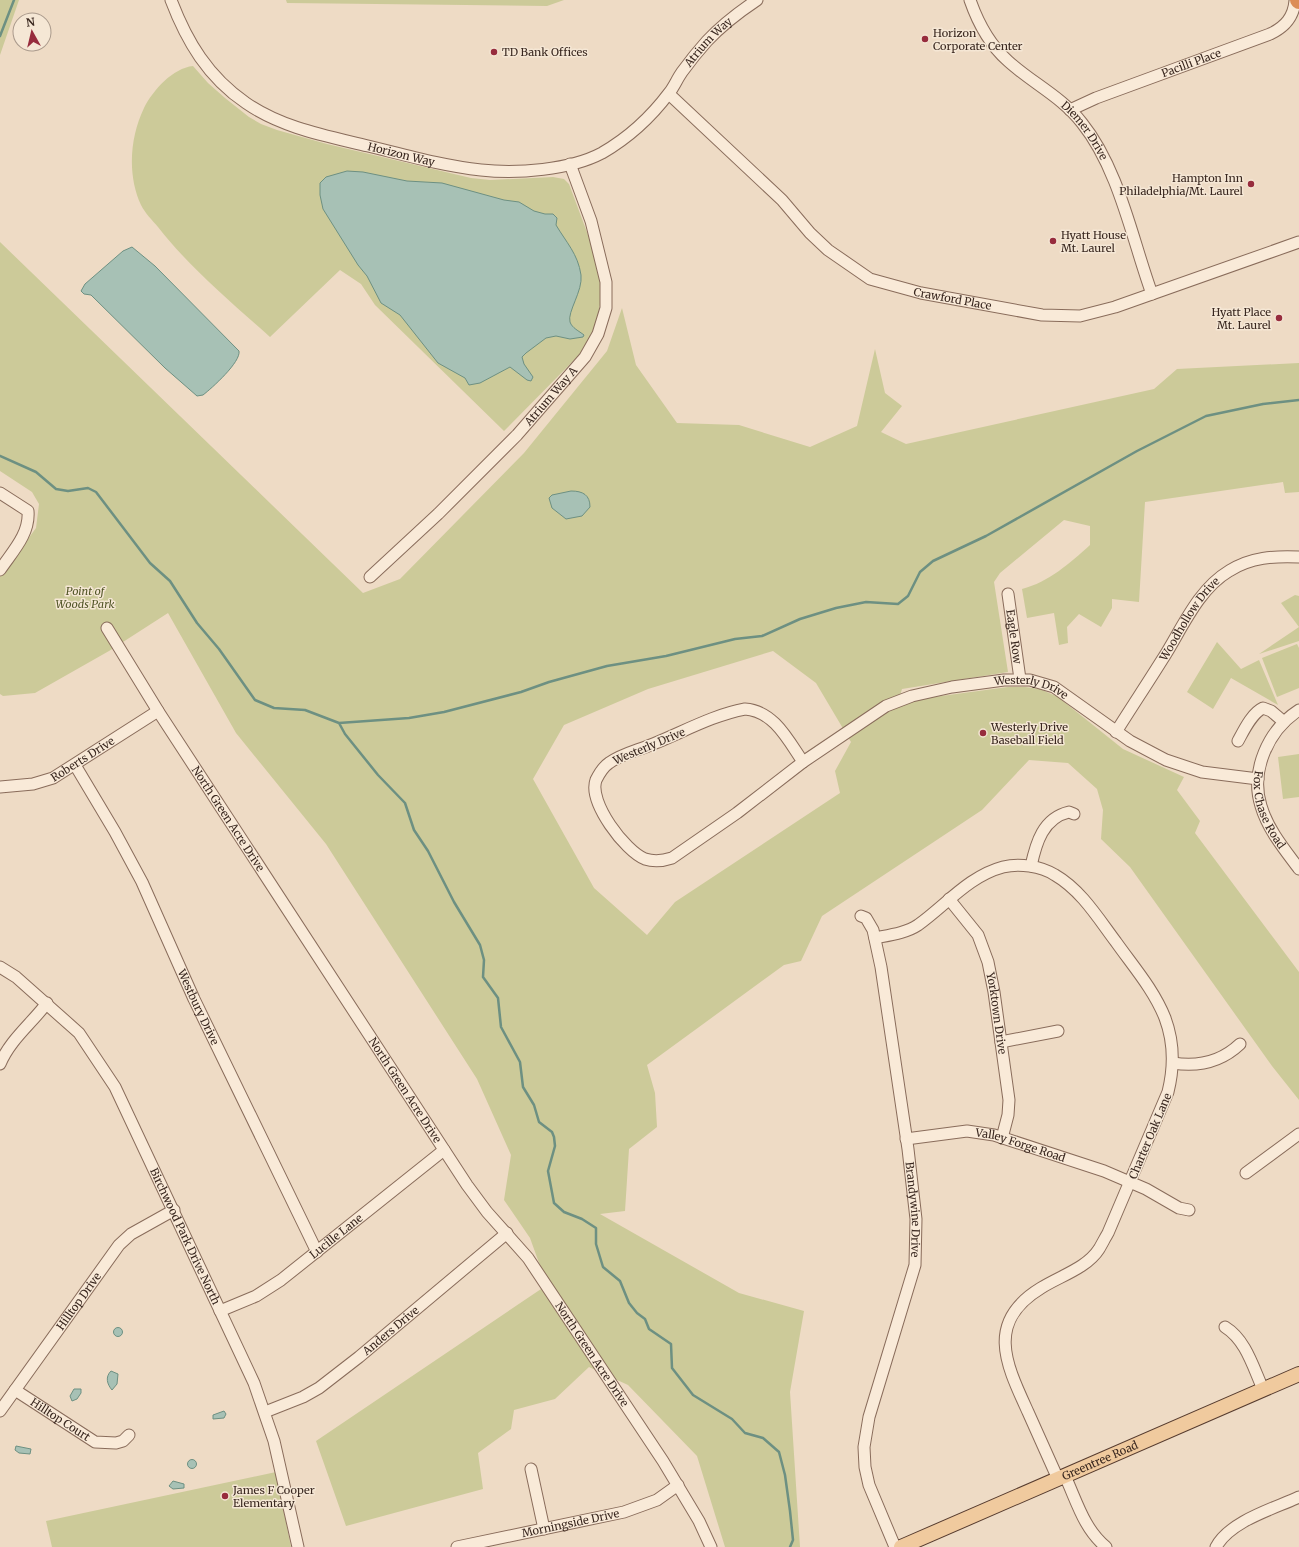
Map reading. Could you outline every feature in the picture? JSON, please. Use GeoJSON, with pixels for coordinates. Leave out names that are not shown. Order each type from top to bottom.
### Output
{"type":"FeatureCollection","features":[{"type":"Feature","properties":{"kind":"main road","name":"Greentree Road"},"geometry":{"type":"LineString","coordinates":[[901,1547],[1299,1374]]}},
{"type":"Feature","properties":{"kind":"street","name":"Horizon Way"},"geometry":{"type":"LineString","coordinates":[[171,0],[193,48],[215,77],[248,104],[289,125],[388,151],[482,170],[539,170],[589,159],[627,137],[648,118],[669,94]]}},
{"type":"Feature","properties":{"kind":"street","name":"Atrium Way"},"geometry":{"type":"LineString","coordinates":[[669,94],[681,73],[708,40],[729,20],[757,0]]}},
{"type":"Feature","properties":{"kind":"street","name":"Diemer Drive"},"geometry":{"type":"LineString","coordinates":[[970,0],[986,34],[1004,57],[1070,110],[1090,133],[1107,166],[1152,294]]}},
{"type":"Feature","properties":{"kind":"street","name":"Pacilli Place"},"geometry":{"type":"LineString","coordinates":[[1070,110],[1096,98],[1262,37],[1277,30],[1287,23],[1292,14],[1295,0]]}},
{"type":"Feature","properties":{"kind":"street","name":"Crawford Place"},"geometry":{"type":"LineString","coordinates":[[669,94],[782,200],[819,242],[838,258],[870,279],[921,293],[1054,316],[1067,317],[1092,314],[1299,242]]}},
{"type":"Feature","properties":{"kind":"street","name":"Atrium Way A"},"geometry":{"type":"LineString","coordinates":[[370,576],[438,514],[517,435],[585,357],[598,334],[603,321],[607,295],[604,269],[591,221],[570,164]]}},
{"type":"Feature","properties":{"kind":"street"},"geometry":{"type":"LineString","coordinates":[[0,492],[28,511],[28,519],[26,530],[0,570]]}},
{"type":"Feature","properties":{"kind":"street","name":"Woodhollow Drive"},"geometry":{"type":"LineString","coordinates":[[1116,732],[1199,601],[1220,577],[1237,566],[1255,559],[1299,557]]}},
{"type":"Feature","properties":{"kind":"street","name":"Eagle Row"},"geometry":{"type":"LineString","coordinates":[[1008,594],[1020,679]]}},
{"type":"Feature","properties":{"kind":"street","name":"North Green Acre Drive"},"geometry":{"type":"LineString","coordinates":[[107,628],[158,711],[444,1150],[471,1190],[528,1258],[678,1485],[699,1521],[711,1547]]}},
{"type":"Feature","properties":{"kind":"street","name":"Westerly Drive"},"geometry":{"type":"LineString","coordinates":[[803,762],[773,721],[757,710],[745,709],[719,717],[609,762],[602,768],[597,779],[596,795],[600,808],[608,822],[636,854],[650,860],[665,860],[679,853],[737,813],[803,762],[886,706],[899,700],[925,692],[952,687],[1020,679],[1042,682],[1054,687],[1116,732],[1154,754],[1190,769],[1213,774],[1258,779]]}},
{"type":"Feature","properties":{"kind":"street"},"geometry":{"type":"LineString","coordinates":[[1238,741],[1252,718],[1259,710],[1263,708],[1271,711],[1284,722]]}},
{"type":"Feature","properties":{"kind":"street","name":"Fox Chase Road"},"geometry":{"type":"LineString","coordinates":[[1299,710],[1284,722],[1277,730],[1265,751],[1258,779],[1258,796],[1265,817],[1277,838],[1299,869]]}},
{"type":"Feature","properties":{"kind":"street","name":"Roberts Drive"},"geometry":{"type":"LineString","coordinates":[[0,787],[32,784],[53,778],[158,711]]}},
{"type":"Feature","properties":{"kind":"street","name":"Westbury Drive"},"geometry":{"type":"LineString","coordinates":[[75,765],[115,832],[142,882],[198,1006],[317,1252]]}},
{"type":"Feature","properties":{"kind":"street"},"geometry":{"type":"LineString","coordinates":[[1031,866],[1038,840],[1044,828],[1058,815],[1069,812],[1074,814]]}},
{"type":"Feature","properties":{"kind":"street","name":"Charter Oak Lane"},"geometry":{"type":"LineString","coordinates":[[875,938],[901,933],[911,928],[984,874],[1004,867],[1031,866],[1051,873],[1070,886],[1090,907],[1124,952],[1155,998],[1165,1018],[1170,1038],[1173,1063],[1171,1082],[1165,1102],[1108,1233],[1093,1256],[1079,1267],[1025,1299],[1013,1312],[1006,1333],[1006,1354],[1012,1374],[1085,1523],[1098,1540],[1106,1547]]}},
{"type":"Feature","properties":{"kind":"street","name":"Yorktown Drive"},"geometry":{"type":"LineString","coordinates":[[949,899],[978,935],[993,982],[1008,1100],[1008,1115],[1002,1138]]}},
{"type":"Feature","properties":{"kind":"street","name":"Brandywine Drive"},"geometry":{"type":"LineString","coordinates":[[861,916],[869,923],[875,938],[883,978],[915,1201],[916,1254],[893,1342],[869,1417],[864,1447],[865,1467],[869,1486],[895,1547]]}},
{"type":"Feature","properties":{"kind":"street","name":"Birchwood Park Drive North"},"geometry":{"type":"LineString","coordinates":[[0,967],[16,977],[79,1034],[104,1068],[115,1087],[254,1383],[274,1441],[298,1547]]}},
{"type":"Feature","properties":{"kind":"street"},"geometry":{"type":"LineString","coordinates":[[0,1064],[4,1053],[46,1003]]}},
{"type":"Feature","properties":{"kind":"street"},"geometry":{"type":"LineString","coordinates":[[1001,1042],[1058,1031]]}},
{"type":"Feature","properties":{"kind":"street"},"geometry":{"type":"LineString","coordinates":[[1173,1063],[1187,1066],[1203,1065],[1233,1051],[1240,1044]]}},
{"type":"Feature","properties":{"kind":"street","name":"Valley Forge Road"},"geometry":{"type":"LineString","coordinates":[[906,1139],[967,1130],[1002,1138],[1131,1181],[1179,1208],[1189,1210]]}},
{"type":"Feature","properties":{"kind":"street"},"geometry":{"type":"LineString","coordinates":[[1246,1173],[1299,1134]]}},
{"type":"Feature","properties":{"kind":"street","name":"Lucille Lane"},"geometry":{"type":"LineString","coordinates":[[220,1311],[262,1292],[280,1280],[444,1150]]}},
{"type":"Feature","properties":{"kind":"street","name":"Hilltop Drive"},"geometry":{"type":"LineString","coordinates":[[0,1411],[122,1241],[131,1234],[174,1210]]}},
{"type":"Feature","properties":{"kind":"street","name":"Anders Drive"},"geometry":{"type":"LineString","coordinates":[[265,1412],[303,1397],[319,1388],[359,1358],[507,1233]]}},
{"type":"Feature","properties":{"kind":"street"},"geometry":{"type":"LineString","coordinates":[[1225,1327],[1242,1343],[1263,1389]]}},
{"type":"Feature","properties":{"kind":"street","name":"Hilltop Court"},"geometry":{"type":"LineString","coordinates":[[15,1390],[95,1442],[116,1443],[123,1441],[129,1435]]}},
{"type":"Feature","properties":{"kind":"street"},"geometry":{"type":"LineString","coordinates":[[531,1469],[544,1529]]}},
{"type":"Feature","properties":{"kind":"street","name":"Morningside Drive"},"geometry":{"type":"LineString","coordinates":[[457,1547],[624,1512],[645,1506],[678,1485]]}},
{"type":"Feature","properties":{"kind":"street"},"geometry":{"type":"LineString","coordinates":[[1216,1547],[1224,1536],[1240,1523],[1299,1497]]}},
{"type":"Feature","properties":{"kind":"green space"},"geometry":{"type":"Polygon","coordinates":[[[0,0],[19,0],[15,12],[12,12],[12,20],[0,55],[0,0]]]}},
{"type":"Feature","properties":{"kind":"green space"},"geometry":{"type":"Polygon","coordinates":[[[286,0],[564,0],[547,6],[287,3],[286,0]]]}},
{"type":"Feature","properties":{"kind":"green space"},"geometry":{"type":"Polygon","coordinates":[[[193,66],[208,83],[249,117],[261,124],[277,130],[327,144],[471,178],[490,180],[553,177],[564,179],[569,184],[597,259],[601,278],[602,295],[596,324],[583,351],[504,431],[375,305],[361,284],[340,270],[270,337],[211,284],[170,242],[147,214],[141,205],[137,193],[132,169],[132,156],[133,144],[139,119],[148,101],[164,81],[178,71],[193,66]]]}},
{"type":"Feature","properties":{"kind":"green space","name":"Point of Woods Park"},"geometry":{"type":"Polygon","coordinates":[[[0,242],[363,593],[400,579],[524,453],[607,351],[622,308],[636,365],[677,423],[739,425],[810,447],[857,426],[875,349],[885,393],[902,406],[881,432],[906,444],[1154,389],[1177,369],[1299,363],[1299,492],[1285,493],[1283,482],[1145,502],[1139,602],[1112,599],[1112,608],[1101,627],[1079,614],[1067,627],[1068,643],[1059,645],[1054,613],[1027,618],[1022,589],[1050,577],[1067,565],[1090,545],[1090,526],[1064,520],[1000,573],[994,582],[1008,672],[902,689],[899,699],[919,699],[1008,687],[1040,689],[1058,697],[1123,749],[1184,777],[1177,790],[1200,821],[1195,833],[1299,972],[1299,1100],[1272,1066],[1130,867],[1101,839],[1103,810],[1097,789],[1068,763],[1029,760],[982,810],[822,916],[801,961],[784,965],[647,1065],[655,1093],[657,1127],[629,1149],[625,1211],[600,1214],[739,1293],[804,1311],[790,1392],[800,1547],[725,1547],[697,1456],[628,1385],[589,1367],[555,1399],[514,1410],[511,1429],[478,1453],[483,1489],[346,1526],[316,1441],[547,1285],[530,1238],[504,1200],[511,1155],[477,1079],[326,844],[236,733],[168,613],[109,651],[35,693],[3,696],[0,694],[0,577],[36,528],[39,504],[32,492],[0,471],[0,242]],[[773,651],[648,689],[564,725],[533,779],[594,888],[647,935],[675,902],[840,793],[835,771],[851,742],[816,683],[773,651]]]}},
{"type":"Feature","properties":{"kind":"green space"},"geometry":{"type":"Polygon","coordinates":[[[1295,595],[1299,596],[1299,627],[1281,603],[1295,595]]]}},
{"type":"Feature","properties":{"kind":"green space"},"geometry":{"type":"Polygon","coordinates":[[[1299,627],[1299,641],[1259,654],[1299,627]]]}},
{"type":"Feature","properties":{"kind":"green space"},"geometry":{"type":"Polygon","coordinates":[[[1217,642],[1241,669],[1259,660],[1278,705],[1231,678],[1213,709],[1187,692],[1217,642]]]}},
{"type":"Feature","properties":{"kind":"green space"},"geometry":{"type":"Polygon","coordinates":[[[1297,644],[1299,648],[1299,688],[1277,697],[1262,658],[1297,644]]]}},
{"type":"Feature","properties":{"kind":"green space"},"geometry":{"type":"Polygon","coordinates":[[[1299,754],[1299,797],[1283,799],[1278,757],[1299,754]]]}},
{"type":"Feature","properties":{"kind":"green space","name":"James F Cooper Elementary"},"geometry":{"type":"Polygon","coordinates":[[[276,1472],[291,1547],[52,1547],[46,1521],[276,1472]]]}},
{"type":"Feature","properties":{"kind":"shaded area"},"geometry":{"type":"Polygon","coordinates":[[[347,171],[363,172],[407,181],[442,183],[504,200],[519,202],[534,211],[545,214],[553,214],[557,218],[556,225],[574,254],[581,275],[580,288],[571,313],[570,322],[574,328],[584,335],[583,337],[570,339],[556,336],[546,338],[526,353],[522,357],[524,364],[533,377],[531,381],[527,380],[510,367],[480,383],[469,385],[465,378],[438,363],[400,315],[381,303],[367,276],[358,265],[323,209],[320,195],[320,183],[326,177],[347,171]]]}},
{"type":"Feature","properties":{"kind":"shaded area"},"geometry":{"type":"Polygon","coordinates":[[[132,247],[155,266],[239,351],[238,356],[231,368],[203,395],[197,396],[165,368],[91,295],[84,294],[81,291],[85,284],[123,251],[132,247]]]}},
{"type":"Feature","properties":{"kind":"shaded area"},"geometry":{"type":"Polygon","coordinates":[[[571,491],[585,494],[589,499],[590,507],[582,516],[566,519],[552,508],[549,498],[552,495],[571,491]]]}},
{"type":"Feature","properties":{"kind":"shaded area"},"geometry":{"type":"Polygon","coordinates":[[[118,1327],[123,1332],[118,1337],[113,1332],[118,1327]]]}},
{"type":"Feature","properties":{"kind":"shaded area"},"geometry":{"type":"Polygon","coordinates":[[[111,1371],[118,1374],[117,1384],[112,1390],[107,1380],[111,1371]]]}},
{"type":"Feature","properties":{"kind":"shaded area"},"geometry":{"type":"Polygon","coordinates":[[[74,1389],[81,1389],[81,1393],[77,1399],[72,1401],[70,1396],[74,1389]]]}},
{"type":"Feature","properties":{"kind":"shaded area"},"geometry":{"type":"Polygon","coordinates":[[[224,1411],[226,1414],[224,1418],[213,1419],[213,1415],[224,1411]]]}},
{"type":"Feature","properties":{"kind":"shaded area"},"geometry":{"type":"Polygon","coordinates":[[[16,1446],[31,1449],[30,1454],[19,1453],[15,1450],[16,1446]]]}},
{"type":"Feature","properties":{"kind":"shaded area"},"geometry":{"type":"Polygon","coordinates":[[[192,1459],[197,1464],[192,1469],[187,1464],[192,1459]]]}},
{"type":"Feature","properties":{"kind":"shaded area"},"geometry":{"type":"Polygon","coordinates":[[[173,1481],[184,1484],[184,1488],[173,1489],[169,1486],[173,1481]]]}},
{"type":"Feature","properties":{"kind":"waterway"},"geometry":{"type":"LineString","coordinates":[[0,36],[14,0]]}},
{"type":"Feature","properties":{"kind":"waterway"},"geometry":{"type":"LineString","coordinates":[[0,456],[36,472],[56,489],[68,491],[88,488],[96,492],[150,563],[170,581],[197,623],[219,649],[255,700],[274,708],[305,710],[339,723],[409,718],[444,712],[521,692],[549,682],[607,666],[666,656],[735,639],[762,636],[800,619],[836,608],[866,602],[898,604],[908,596],[920,572],[933,561],[986,536],[1137,451],[1206,416],[1263,404],[1299,400]]}},
{"type":"Feature","properties":{"kind":"waterway"},"geometry":{"type":"LineString","coordinates":[[339,723],[345,734],[378,775],[405,803],[414,830],[428,851],[454,902],[480,945],[484,960],[483,977],[498,998],[501,1027],[520,1062],[523,1087],[534,1105],[539,1122],[552,1132],[554,1137],[555,1146],[548,1171],[554,1203],[564,1212],[582,1219],[596,1228],[596,1244],[603,1267],[620,1281],[629,1303],[637,1313],[645,1319],[649,1329],[671,1344],[672,1368],[693,1395],[732,1419],[745,1433],[763,1438],[779,1452],[785,1475],[790,1511],[793,1540],[790,1547]]}},
{"type":"Feature","properties":{"kind":"place","name":"Horizon Corporate Center"},"geometry":{"type":"Point","coordinates":[925,39]}},
{"type":"Feature","properties":{"kind":"place","name":"TD Bank Offices"},"geometry":{"type":"Point","coordinates":[494,52]}},
{"type":"Feature","properties":{"kind":"place","name":"Hampton Inn Philadelphia/Mt. Laurel"},"geometry":{"type":"Point","coordinates":[1251,184]}},
{"type":"Feature","properties":{"kind":"place","name":"Hyatt House Mt. Laurel"},"geometry":{"type":"Point","coordinates":[1053,241]}},
{"type":"Feature","properties":{"kind":"place","name":"Hyatt Place Mt. Laurel"},"geometry":{"type":"Point","coordinates":[1279,318]}},
{"type":"Feature","properties":{"kind":"place","name":"Westerly Drive Baseball Field"},"geometry":{"type":"Point","coordinates":[983,733]}},
{"type":"Feature","properties":{"kind":"place","name":"James F Cooper Elementary"},"geometry":{"type":"Point","coordinates":[225,1496]}}]}
